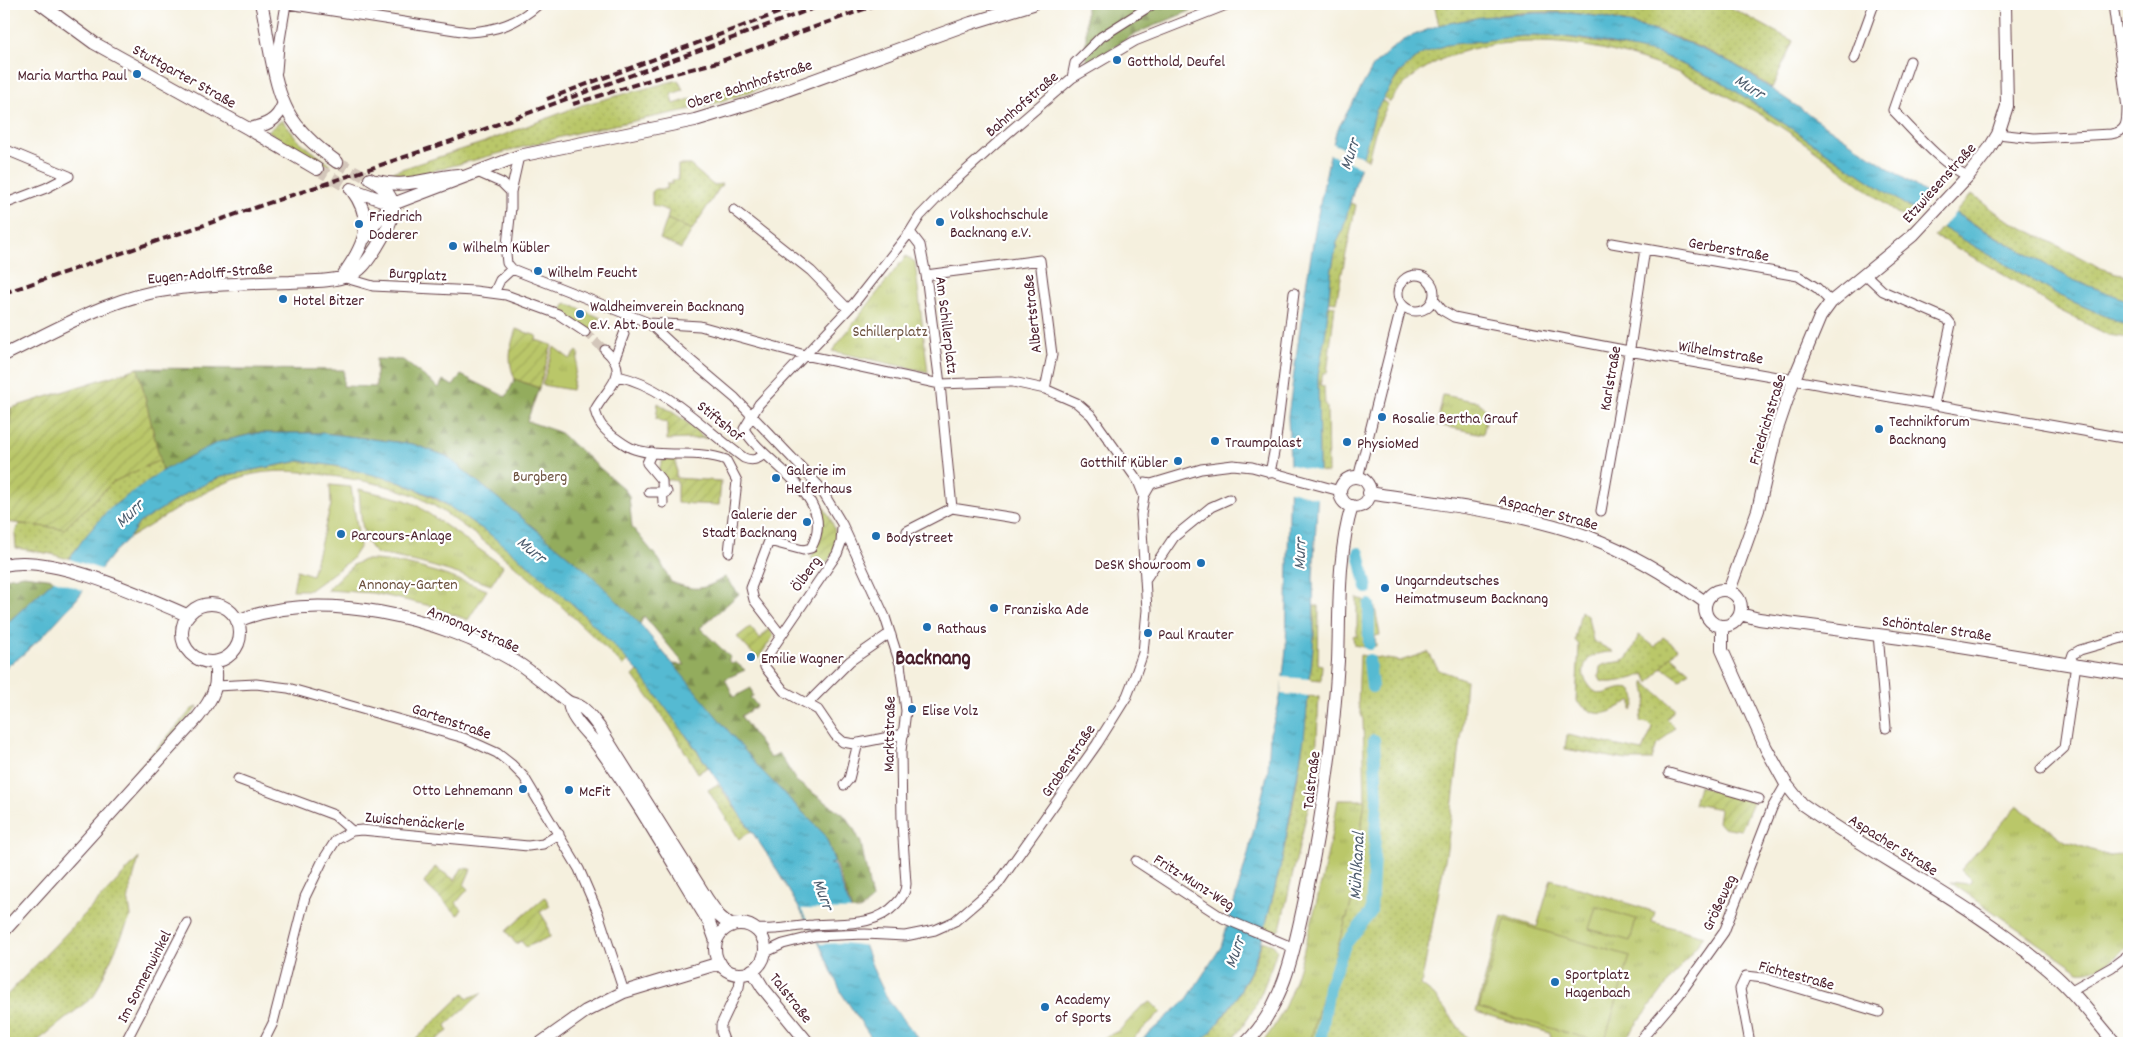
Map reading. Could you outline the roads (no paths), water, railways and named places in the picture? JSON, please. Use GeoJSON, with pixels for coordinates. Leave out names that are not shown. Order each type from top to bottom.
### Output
{"type":"FeatureCollection","features":[{"type":"Feature","properties":{"kind":"street","name":"Stuttgarter Straße"},"geometry":{"type":"LineString","coordinates":[[41,4],[94,43],[317,169]]}},
{"type":"Feature","properties":{"kind":"street"},"geometry":{"type":"LineString","coordinates":[[261,4],[276,84],[283,105],[304,134],[321,150],[338,162]]}},
{"type":"Feature","properties":{"kind":"street"},"geometry":{"type":"LineString","coordinates":[[276,84],[279,46],[287,4],[468,32],[488,31],[506,26],[521,18],[539,4]]}},
{"type":"Feature","properties":{"kind":"street","name":"Obere Bahnhofstraße"},"geometry":{"type":"LineString","coordinates":[[474,173],[441,176],[400,185],[370,179],[386,189],[393,204],[519,156],[695,120],[751,103],[971,23],[1034,4]]}},
{"type":"Feature","properties":{"kind":"street","name":"Bahnhofstraße"},"geometry":{"type":"LineString","coordinates":[[910,232],[920,216],[950,185],[1072,78],[1075,62],[1101,37],[1153,4]]}},
{"type":"Feature","properties":{"kind":"street"},"geometry":{"type":"LineString","coordinates":[[1072,78],[1135,41],[1229,4]]}},
{"type":"Feature","properties":{"kind":"street"},"geometry":{"type":"LineString","coordinates":[[1854,59],[1874,4]]}},
{"type":"Feature","properties":{"kind":"street","name":"Etzwiesenstraße"},"geometry":{"type":"LineString","coordinates":[[1864,274],[1913,235],[1965,180],[1998,134],[2007,106],[2005,4]]}},
{"type":"Feature","properties":{"kind":"street"},"geometry":{"type":"LineString","coordinates":[[1998,134],[2033,138],[2111,134],[2119,133],[2124,129],[2127,122],[2127,108],[2113,4]]}},
{"type":"Feature","properties":{"kind":"street"},"geometry":{"type":"LineString","coordinates":[[1910,61],[1893,110],[1936,154],[1957,170],[1965,180]]}},
{"type":"Feature","properties":{"kind":"street"},"geometry":{"type":"LineString","coordinates":[[249,129],[273,121],[283,105]]}},
{"type":"Feature","properties":{"kind":"street"},"geometry":{"type":"LineString","coordinates":[[4,149],[69,176],[46,188],[4,204]]}},
{"type":"Feature","properties":{"kind":"street"},"geometry":{"type":"LineString","coordinates":[[519,156],[510,192],[511,208],[506,254],[506,263],[512,269],[649,323],[700,326],[805,355]]}},
{"type":"Feature","properties":{"kind":"street"},"geometry":{"type":"LineString","coordinates":[[474,173],[502,183],[510,192]]}},
{"type":"Feature","properties":{"kind":"street"},"geometry":{"type":"LineString","coordinates":[[342,277],[364,239],[380,217],[393,204],[350,188],[360,201],[365,219],[364,239]]}},
{"type":"Feature","properties":{"kind":"street","name":"Eugen-Adolff-Straße"},"geometry":{"type":"LineString","coordinates":[[4,355],[107,306],[151,292],[204,286],[327,280],[357,272],[363,266],[388,227],[394,213],[393,204]]}},
{"type":"Feature","properties":{"kind":"street"},"geometry":{"type":"LineString","coordinates":[[734,210],[811,271],[848,309]]}},
{"type":"Feature","properties":{"kind":"street"},"geometry":{"type":"LineString","coordinates":[[752,417],[759,404],[848,309],[910,232]]}},
{"type":"Feature","properties":{"kind":"street","name":"Am Schillerplatz"},"geometry":{"type":"LineString","coordinates":[[805,355],[940,384],[926,275],[920,245],[910,232]]}},
{"type":"Feature","properties":{"kind":"street","name":"Gerberstraße"},"geometry":{"type":"LineString","coordinates":[[1612,243],[1798,276],[1817,288],[1831,302]]}},
{"type":"Feature","properties":{"kind":"street","name":"Karlstraße"},"geometry":{"type":"LineString","coordinates":[[1600,511],[1629,351],[1644,249]]}},
{"type":"Feature","properties":{"kind":"street","name":"Albertstraße"},"geometry":{"type":"LineString","coordinates":[[926,275],[1040,260],[1052,355],[1045,389]]}},
{"type":"Feature","properties":{"kind":"street"},"geometry":{"type":"LineString","coordinates":[[494,293],[500,280],[512,269]]}},
{"type":"Feature","properties":{"kind":"street"},"geometry":{"type":"LineString","coordinates":[[1864,274],[1884,290],[1947,320],[1951,324],[1934,405]]}},
{"type":"Feature","properties":{"kind":"street","name":"Friedrichstraße"},"geometry":{"type":"LineString","coordinates":[[1729,591],[1758,510],[1776,432],[1794,379],[1820,316],[1831,302],[1864,274]]}},
{"type":"Feature","properties":{"kind":"street"},"geometry":{"type":"LineString","coordinates":[[1412,276],[1423,276],[1428,280],[1433,287],[1433,299],[1428,306],[1418,311],[1408,309],[1402,304],[1399,299],[1399,287],[1402,282],[1412,276]]}},
{"type":"Feature","properties":{"kind":"street","name":"Burgplatz"},"geometry":{"type":"LineString","coordinates":[[342,277],[373,286],[506,295],[558,314],[585,332]]}},
{"type":"Feature","properties":{"kind":"street"},"geometry":{"type":"LineString","coordinates":[[1270,472],[1275,448],[1294,293]]}},
{"type":"Feature","properties":{"kind":"street","name":"Wilhelmstraße"},"geometry":{"type":"LineString","coordinates":[[1433,299],[1442,310],[1454,317],[1629,351],[2129,440]]}},
{"type":"Feature","properties":{"kind":"street"},"geometry":{"type":"LineString","coordinates":[[1358,478],[1402,304]]}},
{"type":"Feature","properties":{"kind":"street","name":"Marktstraße"},"geometry":{"type":"LineString","coordinates":[[649,323],[735,398],[819,486],[842,524],[885,617],[900,664],[906,711],[901,751],[902,823],[906,888],[900,900],[885,914],[863,922],[809,925],[778,930],[755,929]]}},
{"type":"Feature","properties":{"kind":"street"},"geometry":{"type":"LineString","coordinates":[[615,358],[624,334]]}},
{"type":"Feature","properties":{"kind":"street"},"geometry":{"type":"LineString","coordinates":[[605,350],[615,358],[618,365],[618,376]]}},
{"type":"Feature","properties":{"kind":"street","name":"Stiftshof"},"geometry":{"type":"LineString","coordinates":[[729,552],[737,481],[726,460],[712,455],[652,452],[633,449],[612,436],[598,422],[595,410],[618,376],[644,383],[696,416],[720,435],[744,458],[751,460],[761,457],[763,454],[744,429],[744,426],[752,417]]}},
{"type":"Feature","properties":{"kind":"street","name":"Grabenstraße"},"geometry":{"type":"LineString","coordinates":[[940,384],[1013,382],[1045,389],[1077,403],[1091,414],[1138,481],[1144,496]]}},
{"type":"Feature","properties":{"kind":"street"},"geometry":{"type":"LineString","coordinates":[[940,384],[952,508]]}},
{"type":"Feature","properties":{"kind":"street"},"geometry":{"type":"LineString","coordinates":[[652,452],[647,463],[662,481],[665,492],[663,503]]}},
{"type":"Feature","properties":{"kind":"street"},"geometry":{"type":"LineString","coordinates":[[763,454],[795,481],[807,494],[817,520],[816,539],[811,548],[802,550],[769,541],[751,588],[754,600],[781,635]]}},
{"type":"Feature","properties":{"kind":"street"},"geometry":{"type":"LineString","coordinates":[[1138,481],[1151,484],[1185,473],[1217,466],[1233,465],[1270,472],[1340,491]]}},
{"type":"Feature","properties":{"kind":"street"},"geometry":{"type":"LineString","coordinates":[[1358,478],[1365,481],[1369,493],[1364,504],[1352,506],[1342,499],[1340,491],[1345,481],[1358,478]]}},
{"type":"Feature","properties":{"kind":"street","name":"Grabenstraße"},"geometry":{"type":"LineString","coordinates":[[764,954],[783,944],[815,936],[865,934],[905,936],[935,930],[955,922],[998,884],[1083,764],[1127,696],[1142,653],[1147,610],[1141,515],[1144,496],[1151,484]]}},
{"type":"Feature","properties":{"kind":"street"},"geometry":{"type":"LineString","coordinates":[[649,492],[665,492]]}},
{"type":"Feature","properties":{"kind":"street","name":"Aspacher Straße"},"geometry":{"type":"LineString","coordinates":[[1369,493],[1505,515],[1589,537],[1644,562],[1706,602]]}},
{"type":"Feature","properties":{"kind":"street"},"geometry":{"type":"LineString","coordinates":[[1145,580],[1174,537],[1211,507],[1229,499]]}},
{"type":"Feature","properties":{"kind":"street","name":"Talstraße"},"geometry":{"type":"LineString","coordinates":[[1246,1043],[1273,1006],[1284,981],[1294,948],[1328,783],[1338,664],[1342,570],[1347,527],[1352,506]]}},
{"type":"Feature","properties":{"kind":"street"},"geometry":{"type":"LineString","coordinates":[[907,531],[952,508],[1015,518]]}},
{"type":"Feature","properties":{"kind":"street","name":"Ölberg"},"geometry":{"type":"LineString","coordinates":[[842,524],[838,554],[789,622],[764,663],[765,668],[781,688],[794,698],[808,703],[824,716],[835,735],[843,742],[858,743]]}},
{"type":"Feature","properties":{"kind":"street"},"geometry":{"type":"LineString","coordinates":[[4,565],[13,562],[45,564],[68,570],[187,615]]}},
{"type":"Feature","properties":{"kind":"street"},"geometry":{"type":"LineString","coordinates":[[1716,591],[1729,591],[1738,599],[1741,608],[1740,614],[1732,624],[1716,625],[1708,618],[1705,608],[1706,602],[1710,595],[1716,591]]}},
{"type":"Feature","properties":{"kind":"street"},"geometry":{"type":"LineString","coordinates":[[218,604],[227,608],[237,620],[240,630],[236,647],[226,658],[215,662],[195,657],[186,648],[182,632],[187,615],[200,606],[218,604]]}},
{"type":"Feature","properties":{"kind":"street","name":"Annonay-Straße"},"geometry":{"type":"LineString","coordinates":[[237,620],[254,614],[295,607],[346,608],[406,618],[466,638],[515,661],[544,681],[569,703],[582,707],[599,727],[710,904],[719,916],[731,926]]}},
{"type":"Feature","properties":{"kind":"street","name":"Schöntaler Straße"},"geometry":{"type":"LineString","coordinates":[[1740,614],[1759,619],[1878,634],[2073,663],[2129,674]]}},
{"type":"Feature","properties":{"kind":"street","name":"Aspacher Straße"},"geometry":{"type":"LineString","coordinates":[[1722,626],[1722,650],[1766,748],[1786,784],[1802,804],[2001,933],[2051,971],[2115,1043]]}},
{"type":"Feature","properties":{"kind":"street"},"geometry":{"type":"LineString","coordinates":[[1878,634],[1886,728]]}},
{"type":"Feature","properties":{"kind":"street"},"geometry":{"type":"LineString","coordinates":[[808,703],[850,661],[886,636],[891,635]]}},
{"type":"Feature","properties":{"kind":"street"},"geometry":{"type":"LineString","coordinates":[[2042,769],[2064,748],[2073,654],[2080,650],[2129,636]]}},
{"type":"Feature","properties":{"kind":"street"},"geometry":{"type":"LineString","coordinates":[[4,931],[198,718],[211,700],[216,686],[215,662]]}},
{"type":"Feature","properties":{"kind":"street","name":"Gartenstraße"},"geometry":{"type":"LineString","coordinates":[[216,686],[264,685],[288,688],[464,738],[497,753],[518,770],[559,834],[578,869],[598,914],[624,992]]}},
{"type":"Feature","properties":{"kind":"street","name":"Annonay-Straße"},"geometry":{"type":"LineString","coordinates":[[569,703],[570,711],[598,746],[622,782],[709,922],[716,941]]}},
{"type":"Feature","properties":{"kind":"street"},"geometry":{"type":"LineString","coordinates":[[844,785],[849,779],[858,743],[904,734]]}},
{"type":"Feature","properties":{"kind":"street"},"geometry":{"type":"LineString","coordinates":[[1669,773],[1759,799]]}},
{"type":"Feature","properties":{"kind":"street"},"geometry":{"type":"LineString","coordinates":[[238,779],[334,815],[352,831]]}},
{"type":"Feature","properties":{"kind":"street","name":"Größeweg"},"geometry":{"type":"LineString","coordinates":[[1638,1043],[1679,995],[1724,932],[1772,808],[1786,784]]}},
{"type":"Feature","properties":{"kind":"street","name":"Zwischenäckerle"},"geometry":{"type":"LineString","coordinates":[[263,1043],[273,1023],[305,897],[322,862],[336,840],[352,831],[362,830],[528,846],[543,844],[559,834]]}},
{"type":"Feature","properties":{"kind":"street","name":"Fritz-Munz-Weg"},"geometry":{"type":"LineString","coordinates":[[1136,861],[1226,920],[1294,948]]}},
{"type":"Feature","properties":{"kind":"street","name":"Im Sonnenwinkel"},"geometry":{"type":"LineString","coordinates":[[126,1043],[187,923]]}},
{"type":"Feature","properties":{"kind":"street"},"geometry":{"type":"LineString","coordinates":[[725,1043],[721,1034],[721,1025],[747,972],[762,961],[764,954],[763,940],[755,929],[739,924],[731,926],[723,930],[716,941],[716,952],[720,963],[727,970],[747,972]]}},
{"type":"Feature","properties":{"kind":"street"},"geometry":{"type":"LineString","coordinates":[[2070,991],[2112,967],[2129,954]]}},
{"type":"Feature","properties":{"kind":"street"},"geometry":{"type":"LineString","coordinates":[[540,1043],[586,1011],[624,992],[720,963]]}},
{"type":"Feature","properties":{"kind":"street","name":"Talstraße"},"geometry":{"type":"LineString","coordinates":[[747,972],[763,988],[808,1043]]}},
{"type":"Feature","properties":{"kind":"street","name":"Fichtestraße"},"geometry":{"type":"LineString","coordinates":[[1750,1043],[1740,989],[1746,976],[1771,980],[1879,1012]]}},
{"type":"Feature","properties":{"kind":"water","name":"Murr"},"geometry":{"type":"Polygon","coordinates":[[[1535,13],[1570,13],[1603,17],[1649,29],[1688,43],[1734,64],[1966,220],[2073,280],[2129,301],[2129,324],[2119,322],[2060,296],[1916,212],[1722,82],[1659,54],[1597,41],[1559,36],[1523,36],[1446,45],[1420,55],[1399,73],[1376,110],[1342,232],[1337,242],[1331,274],[1326,330],[1318,376],[1319,471],[1313,577],[1314,636],[1304,739],[1282,860],[1261,943],[1250,972],[1235,1000],[1211,1032],[1199,1043],[1138,1043],[1187,999],[1221,947],[1247,858],[1268,771],[1270,733],[1281,694],[1286,649],[1290,465],[1288,416],[1317,219],[1336,132],[1374,65],[1407,38],[1439,25],[1481,17],[1535,13]]]}},
{"type":"Feature","properties":{"kind":"water","name":"Murr"},"geometry":{"type":"Polygon","coordinates":[[[257,433],[323,433],[413,444],[446,456],[588,572],[640,624],[760,769],[825,835],[835,863],[829,864],[834,865],[874,971],[888,1000],[922,1043],[875,1043],[842,994],[817,939],[771,860],[694,746],[638,671],[579,610],[488,533],[438,499],[394,480],[336,466],[300,461],[222,476],[189,492],[139,523],[129,538],[114,552],[75,601],[43,636],[20,657],[4,668],[4,626],[55,579],[84,538],[108,510],[162,471],[204,449],[219,442],[257,433]]]}},
{"type":"Feature","properties":{"kind":"waterway","name":"Mühlkanal"},"geometry":{"type":"LineString","coordinates":[[1359,553],[1367,588]]}},
{"type":"Feature","properties":{"kind":"waterway","name":"Mühlkanal"},"geometry":{"type":"LineString","coordinates":[[1369,605],[1369,644]]}},
{"type":"Feature","properties":{"kind":"waterway","name":"Mühlkanal"},"geometry":{"type":"LineString","coordinates":[[1369,660],[1372,687]]}},
{"type":"Feature","properties":{"kind":"waterway","name":"Mühlkanal"},"geometry":{"type":"LineString","coordinates":[[1320,1043],[1329,987],[1345,945],[1371,912],[1377,799],[1374,740]]}},
{"type":"Feature","properties":{"kind":"tunnel"},"geometry":{"type":"LineString","coordinates":[[337,162],[370,179]]}},
{"type":"Feature","properties":{"kind":"tunnel"},"geometry":{"type":"LineString","coordinates":[[317,169],[347,187]]}},
{"type":"Feature","properties":{"kind":"tunnel"},"geometry":{"type":"LineString","coordinates":[[585,332],[605,350]]}},
{"type":"Feature","properties":{"kind":"railway"},"geometry":{"type":"LineString","coordinates":[[547,99],[802,4]]}},
{"type":"Feature","properties":{"kind":"railway"},"geometry":{"type":"LineString","coordinates":[[4,293],[463,137],[825,4]]}},
{"type":"Feature","properties":{"kind":"railway"},"geometry":{"type":"LineString","coordinates":[[573,104],[653,79],[718,62],[878,4]]}},
{"type":"Feature","properties":{"kind":"place","name":"Gotthold, Deufel"},"geometry":{"type":"Point","coordinates":[1117,60]}},
{"type":"Feature","properties":{"kind":"place","name":"Maria Martha Paul"},"geometry":{"type":"Point","coordinates":[137,74]}},
{"type":"Feature","properties":{"kind":"place","name":"Volkshochschule Backnang e.V."},"geometry":{"type":"Point","coordinates":[940,222]}},
{"type":"Feature","properties":{"kind":"place","name":"Friedrich Doderer"},"geometry":{"type":"Point","coordinates":[359,224]}},
{"type":"Feature","properties":{"kind":"place","name":"Wilhelm Kübler"},"geometry":{"type":"Point","coordinates":[453,246]}},
{"type":"Feature","properties":{"kind":"place","name":"Wilhelm Feucht"},"geometry":{"type":"Point","coordinates":[538,271]}},
{"type":"Feature","properties":{"kind":"place","name":"Hotel Bitzer"},"geometry":{"type":"Point","coordinates":[283,299]}},
{"type":"Feature","properties":{"kind":"place","name":"Waldheimverein Backnang e.V. Abt. Boule"},"geometry":{"type":"Point","coordinates":[580,314]}},
{"type":"Feature","properties":{"kind":"place","name":"Rosalie Bertha Grauf"},"geometry":{"type":"Point","coordinates":[1382,417]}},
{"type":"Feature","properties":{"kind":"place","name":"Technikforum Backnang"},"geometry":{"type":"Point","coordinates":[1879,429]}},
{"type":"Feature","properties":{"kind":"place","name":"Traumpalast"},"geometry":{"type":"Point","coordinates":[1215,441]}},
{"type":"Feature","properties":{"kind":"place","name":"PhysioMed"},"geometry":{"type":"Point","coordinates":[1347,442]}},
{"type":"Feature","properties":{"kind":"place","name":"Gotthilf Kübler"},"geometry":{"type":"Point","coordinates":[1178,461]}},
{"type":"Feature","properties":{"kind":"place","name":"Galerie im Helferhaus"},"geometry":{"type":"Point","coordinates":[776,478]}},
{"type":"Feature","properties":{"kind":"place","name":"Galerie der Stadt Backnang"},"geometry":{"type":"Point","coordinates":[807,522]}},
{"type":"Feature","properties":{"kind":"place","name":"Parcours-Anlage"},"geometry":{"type":"Point","coordinates":[341,534]}},
{"type":"Feature","properties":{"kind":"place","name":"Bodystreet"},"geometry":{"type":"Point","coordinates":[876,536]}},
{"type":"Feature","properties":{"kind":"place","name":"DeSK Showroom"},"geometry":{"type":"Point","coordinates":[1201,563]}},
{"type":"Feature","properties":{"kind":"place","name":"Ungarndeutsches Heimatmuseum Backnang"},"geometry":{"type":"Point","coordinates":[1385,588]}},
{"type":"Feature","properties":{"kind":"place","name":"Franziska Ade"},"geometry":{"type":"Point","coordinates":[994,608]}},
{"type":"Feature","properties":{"kind":"place","name":"Rathaus"},"geometry":{"type":"Point","coordinates":[927,627]}},
{"type":"Feature","properties":{"kind":"place","name":"Paul Krauter"},"geometry":{"type":"Point","coordinates":[1148,633]}},
{"type":"Feature","properties":{"kind":"place","name":"Emilie Wagner"},"geometry":{"type":"Point","coordinates":[751,657]}},
{"type":"Feature","properties":{"kind":"place","name":"Elise Volz"},"geometry":{"type":"Point","coordinates":[912,709]}},
{"type":"Feature","properties":{"kind":"place","name":"Otto Lehnemann"},"geometry":{"type":"Point","coordinates":[523,789]}},
{"type":"Feature","properties":{"kind":"place","name":"McFit"},"geometry":{"type":"Point","coordinates":[569,790]}},
{"type":"Feature","properties":{"kind":"place","name":"Sportplatz Hagenbach"},"geometry":{"type":"Point","coordinates":[1555,982]}},
{"type":"Feature","properties":{"kind":"place","name":"Academy of Sports"},"geometry":{"type":"Point","coordinates":[1045,1007]}},
{"type":"Feature","properties":{"kind":"district","name":"Backnang"},"geometry":{"type":"Point","coordinates":[933,657]}},
{"type":"Feature","properties":{"kind":"park label","name":"Schillerplatz"},"geometry":{"type":"Point","coordinates":[890,330]}},
{"type":"Feature","properties":{"kind":"park label","name":"Burgberg"},"geometry":{"type":"Point","coordinates":[540,475]}},
{"type":"Feature","properties":{"kind":"park label","name":"Annonay-Garten"},"geometry":{"type":"Point","coordinates":[408,583]}}]}
